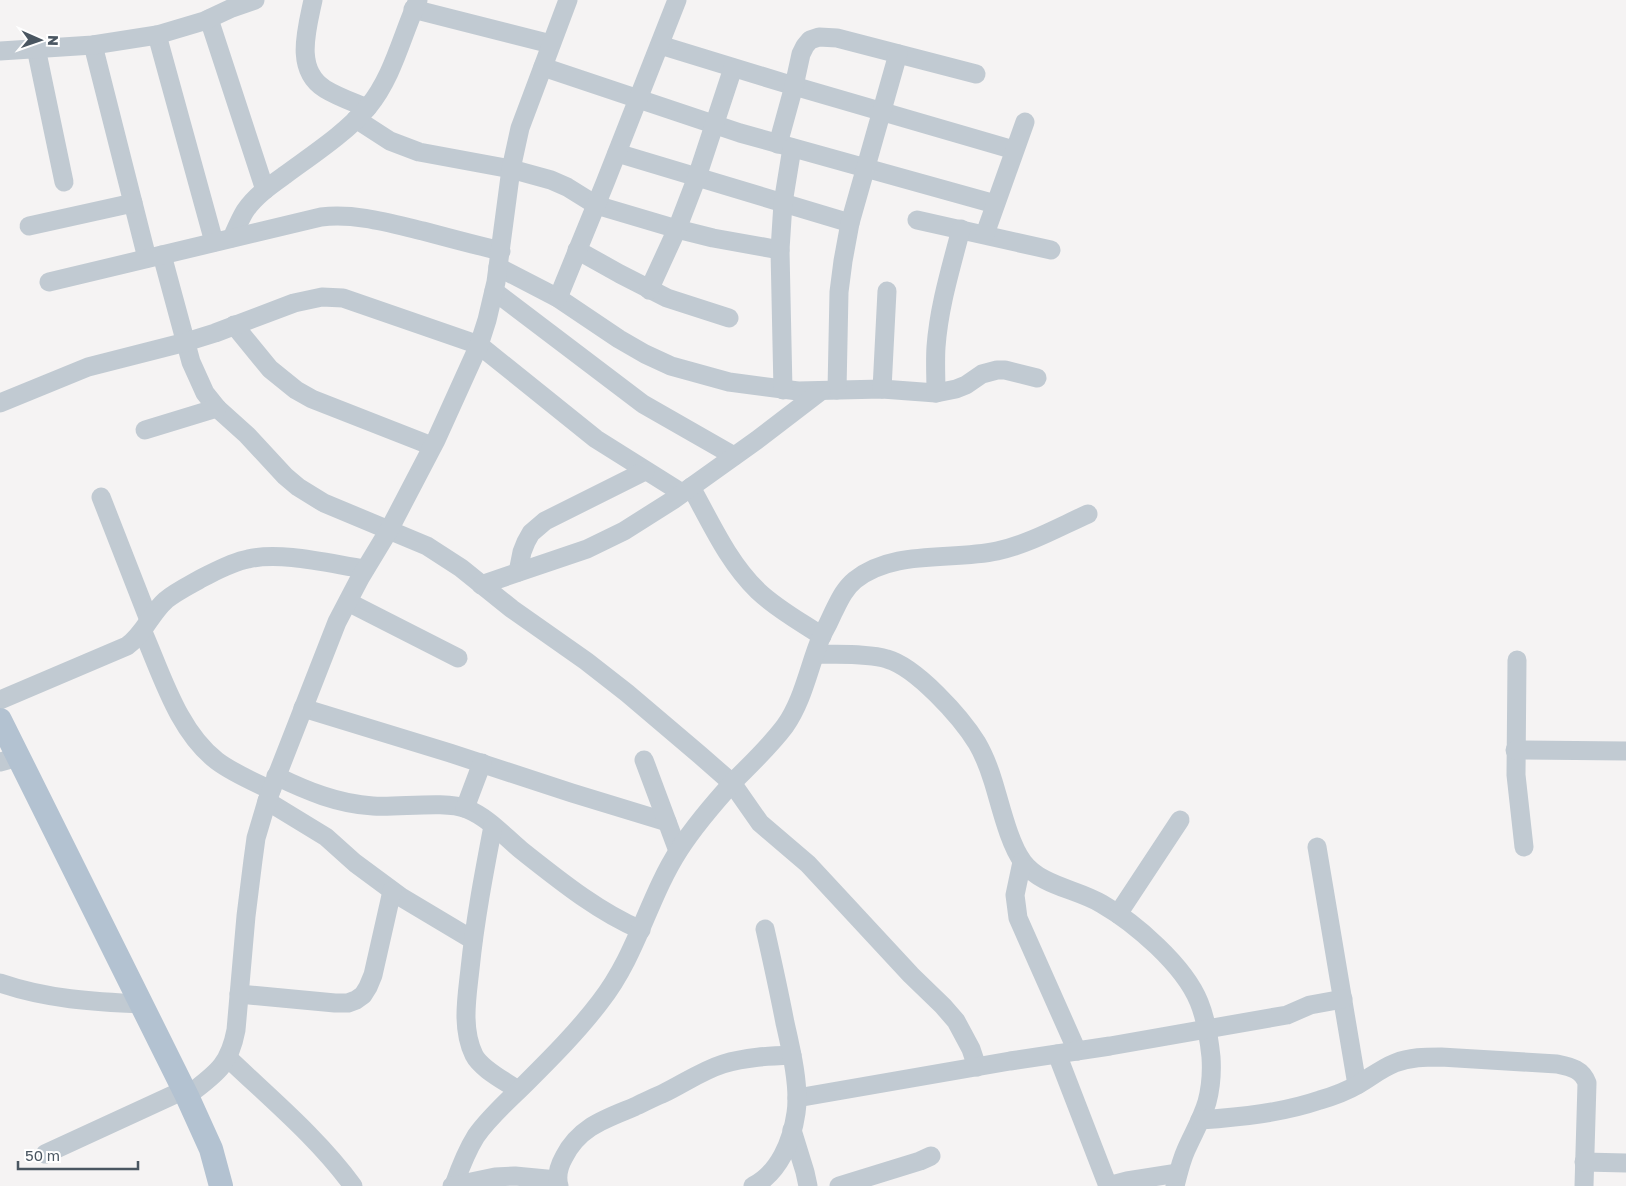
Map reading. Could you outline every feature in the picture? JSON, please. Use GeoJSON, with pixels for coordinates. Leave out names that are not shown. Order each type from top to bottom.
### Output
{"type":"FeatureCollection","features":[{"type":"Feature","properties":{"kind":"main road"},"geometry":{"type":"LineString","coordinates":[[0,720],[9,759],[142,1004],[211,1149],[221,1186]]}},
{"type":"Feature","properties":{"kind":"street"},"geometry":{"type":"LineString","coordinates":[[0,51],[93,45],[157,35],[185,28],[255,0]]}},
{"type":"Feature","properties":{"kind":"street"},"geometry":{"type":"LineString","coordinates":[[313,0],[305,46],[306,66],[310,75],[325,89],[362,113],[390,141],[412,150],[511,169],[551,180],[567,187],[596,205],[677,229],[713,238],[780,250]]}},
{"type":"Feature","properties":{"kind":"street"},"geometry":{"type":"LineString","coordinates":[[45,1154],[186,1093],[217,1073],[228,1058],[234,1044],[236,1030],[252,860],[256,838],[271,789],[337,622],[365,569],[389,530],[432,446],[479,345],[494,291],[511,169],[520,128],[568,0]]}},
{"type":"Feature","properties":{"kind":"street"},"geometry":{"type":"LineString","coordinates":[[558,298],[677,0]]}},
{"type":"Feature","properties":{"kind":"street"},"geometry":{"type":"LineString","coordinates":[[232,238],[246,210],[265,190],[319,150],[362,113],[378,93],[416,5],[551,44]]}},
{"type":"Feature","properties":{"kind":"street"},"geometry":{"type":"LineString","coordinates":[[209,19],[265,190]]}},
{"type":"Feature","properties":{"kind":"street"},"geometry":{"type":"LineString","coordinates":[[157,35],[214,242]]}},
{"type":"Feature","properties":{"kind":"street"},"geometry":{"type":"LineString","coordinates":[[783,390],[780,250],[785,146],[794,86],[801,54],[805,46],[810,40],[826,36],[976,74]]}},
{"type":"Feature","properties":{"kind":"street"},"geometry":{"type":"LineString","coordinates":[[93,45],[133,203],[186,342],[196,376],[205,393],[217,408],[247,435],[285,476],[298,487],[324,503],[427,546],[461,568],[481,585],[626,692],[732,784],[760,823],[808,864],[911,975],[943,1006],[956,1021],[971,1049],[977,1067]]}},
{"type":"Feature","properties":{"kind":"street"},"geometry":{"type":"LineString","coordinates":[[660,45],[1014,150]]}},
{"type":"Feature","properties":{"kind":"street"},"geometry":{"type":"LineString","coordinates":[[36,48],[64,182]]}},
{"type":"Feature","properties":{"kind":"street"},"geometry":{"type":"LineString","coordinates":[[481,585],[606,541],[687,490],[829,390],[839,292],[850,223],[898,54]]}},
{"type":"Feature","properties":{"kind":"street"},"geometry":{"type":"LineString","coordinates":[[543,66],[714,125],[995,204]]}},
{"type":"Feature","properties":{"kind":"street"},"geometry":{"type":"LineString","coordinates":[[649,290],[677,229],[697,177],[733,68]]}},
{"type":"Feature","properties":{"kind":"street"},"geometry":{"type":"LineString","coordinates":[[985,234],[1025,122]]}},
{"type":"Feature","properties":{"kind":"street"},"geometry":{"type":"LineString","coordinates":[[617,153],[850,223]]}},
{"type":"Feature","properties":{"kind":"street"},"geometry":{"type":"LineString","coordinates":[[30,226],[133,203]]}},
{"type":"Feature","properties":{"kind":"street"},"geometry":{"type":"LineString","coordinates":[[48,282],[321,217],[352,216],[385,222],[499,259],[619,339],[645,354],[671,366],[728,382],[783,390],[882,389],[936,393],[956,389],[966,385],[982,374],[997,370],[1005,370],[1036,378]]}},
{"type":"Feature","properties":{"kind":"street"},"geometry":{"type":"LineString","coordinates":[[918,220],[1051,250]]}},
{"type":"Feature","properties":{"kind":"street"},"geometry":{"type":"LineString","coordinates":[[936,393],[936,346],[939,320],[944,292],[961,229]]}},
{"type":"Feature","properties":{"kind":"street"},"geometry":{"type":"LineString","coordinates":[[578,250],[649,290],[694,308],[729,318]]}},
{"type":"Feature","properties":{"kind":"street"},"geometry":{"type":"LineString","coordinates":[[882,389],[887,290]]}},
{"type":"Feature","properties":{"kind":"street"},"geometry":{"type":"LineString","coordinates":[[494,291],[643,404],[734,456]]}},
{"type":"Feature","properties":{"kind":"street"},"geometry":{"type":"LineString","coordinates":[[0,403],[88,367],[186,342],[310,298],[334,297],[357,302],[479,345],[581,428],[645,471],[687,490],[733,562],[748,581],[776,606],[822,636]]}},
{"type":"Feature","properties":{"kind":"street"},"geometry":{"type":"LineString","coordinates":[[234,326],[270,369],[312,400],[432,446]]}},
{"type":"Feature","properties":{"kind":"street"},"geometry":{"type":"LineString","coordinates":[[144,430],[217,408]]}},
{"type":"Feature","properties":{"kind":"street"},"geometry":{"type":"LineString","coordinates":[[518,572],[526,542],[545,520],[645,471]]}},
{"type":"Feature","properties":{"kind":"street"},"geometry":{"type":"LineString","coordinates":[[101,497],[178,713],[196,741],[228,769],[271,789],[326,838],[392,891],[473,940]]}},
{"type":"Feature","properties":{"kind":"street"},"geometry":{"type":"LineString","coordinates":[[792,1055],[748,1058],[716,1066],[634,1107],[602,1120],[586,1129],[574,1141],[559,1166],[558,1183],[515,1176],[495,1177],[458,1185],[461,1164],[478,1134],[488,1121],[577,1030],[602,1000],[628,957],[678,851],[696,826],[732,784],[786,725],[805,686],[822,636],[842,595],[852,582],[867,571],[900,561],[980,554],[1001,550],[1018,545],[1088,514]]}},
{"type":"Feature","properties":{"kind":"street"},"geometry":{"type":"LineString","coordinates":[[0,700],[127,646],[146,626],[167,599],[211,574],[247,559],[263,556],[281,557],[365,569]]}},
{"type":"Feature","properties":{"kind":"street"},"geometry":{"type":"LineString","coordinates":[[348,602],[458,658]]}},
{"type":"Feature","properties":{"kind":"street"},"geometry":{"type":"LineString","coordinates":[[816,654],[885,658],[898,663],[924,682],[954,714],[976,742],[992,778],[1013,845],[1027,868],[1042,878],[1085,895],[1118,914],[1143,934],[1171,962],[1187,982],[1198,1000],[1207,1028],[1210,1045],[1211,1082],[1207,1101],[1185,1152],[1176,1180],[1127,1181],[1108,1186],[1056,1054]]}},
{"type":"Feature","properties":{"kind":"street"},"geometry":{"type":"LineString","coordinates":[[1517,660],[1515,750],[1524,847]]}},
{"type":"Feature","properties":{"kind":"street"},"geometry":{"type":"LineString","coordinates":[[303,708],[667,822]]}},
{"type":"Feature","properties":{"kind":"street"},"geometry":{"type":"LineString","coordinates":[[1515,750],[1626,751]]}},
{"type":"Feature","properties":{"kind":"street"},"geometry":{"type":"LineString","coordinates":[[644,760],[678,851]]}},
{"type":"Feature","properties":{"kind":"street"},"geometry":{"type":"LineString","coordinates":[[465,808],[482,763]]}},
{"type":"Feature","properties":{"kind":"street"},"geometry":{"type":"LineString","coordinates":[[271,789],[317,795],[356,805],[438,805],[465,808],[475,812],[590,902],[623,922],[641,930]]}},
{"type":"Feature","properties":{"kind":"street"},"geometry":{"type":"LineString","coordinates":[[1118,914],[1180,820]]}},
{"type":"Feature","properties":{"kind":"street"},"geometry":{"type":"LineString","coordinates":[[493,826],[473,940],[466,1018],[470,1045],[482,1066],[518,1090]]}},
{"type":"Feature","properties":{"kind":"street"},"geometry":{"type":"LineString","coordinates":[[1317,847],[1357,1085]]}},
{"type":"Feature","properties":{"kind":"street"},"geometry":{"type":"LineString","coordinates":[[1022,862],[1015,895],[1018,918],[1077,1051]]}},
{"type":"Feature","properties":{"kind":"street"},"geometry":{"type":"LineString","coordinates":[[239,994],[335,1003],[348,1003],[356,1000],[363,995],[373,975],[392,891]]}},
{"type":"Feature","properties":{"kind":"street"},"geometry":{"type":"LineString","coordinates":[[753,1186],[772,1173],[783,1155],[796,1113],[792,1055],[765,929]]}},
{"type":"Feature","properties":{"kind":"street"},"geometry":{"type":"LineString","coordinates":[[0,983],[21,990],[62,999],[142,1004]]}},
{"type":"Feature","properties":{"kind":"street"},"geometry":{"type":"LineString","coordinates":[[796,1098],[1287,1015],[1310,1005],[1343,999]]}},
{"type":"Feature","properties":{"kind":"street"},"geometry":{"type":"LineString","coordinates":[[1200,1120],[1266,1113],[1319,1100],[1357,1085],[1398,1062],[1424,1057],[1570,1066],[1584,1076],[1586,1083],[1584,1186]]}},
{"type":"Feature","properties":{"kind":"street"},"geometry":{"type":"LineString","coordinates":[[228,1058],[316,1141],[353,1186]]}},
{"type":"Feature","properties":{"kind":"street"},"geometry":{"type":"LineString","coordinates":[[792,1130],[808,1186]]}},
{"type":"Feature","properties":{"kind":"street"},"geometry":{"type":"LineString","coordinates":[[840,1186],[920,1161],[930,1156]]}},
{"type":"Feature","properties":{"kind":"street"},"geometry":{"type":"LineString","coordinates":[[1584,1162],[1626,1163]]}}]}
